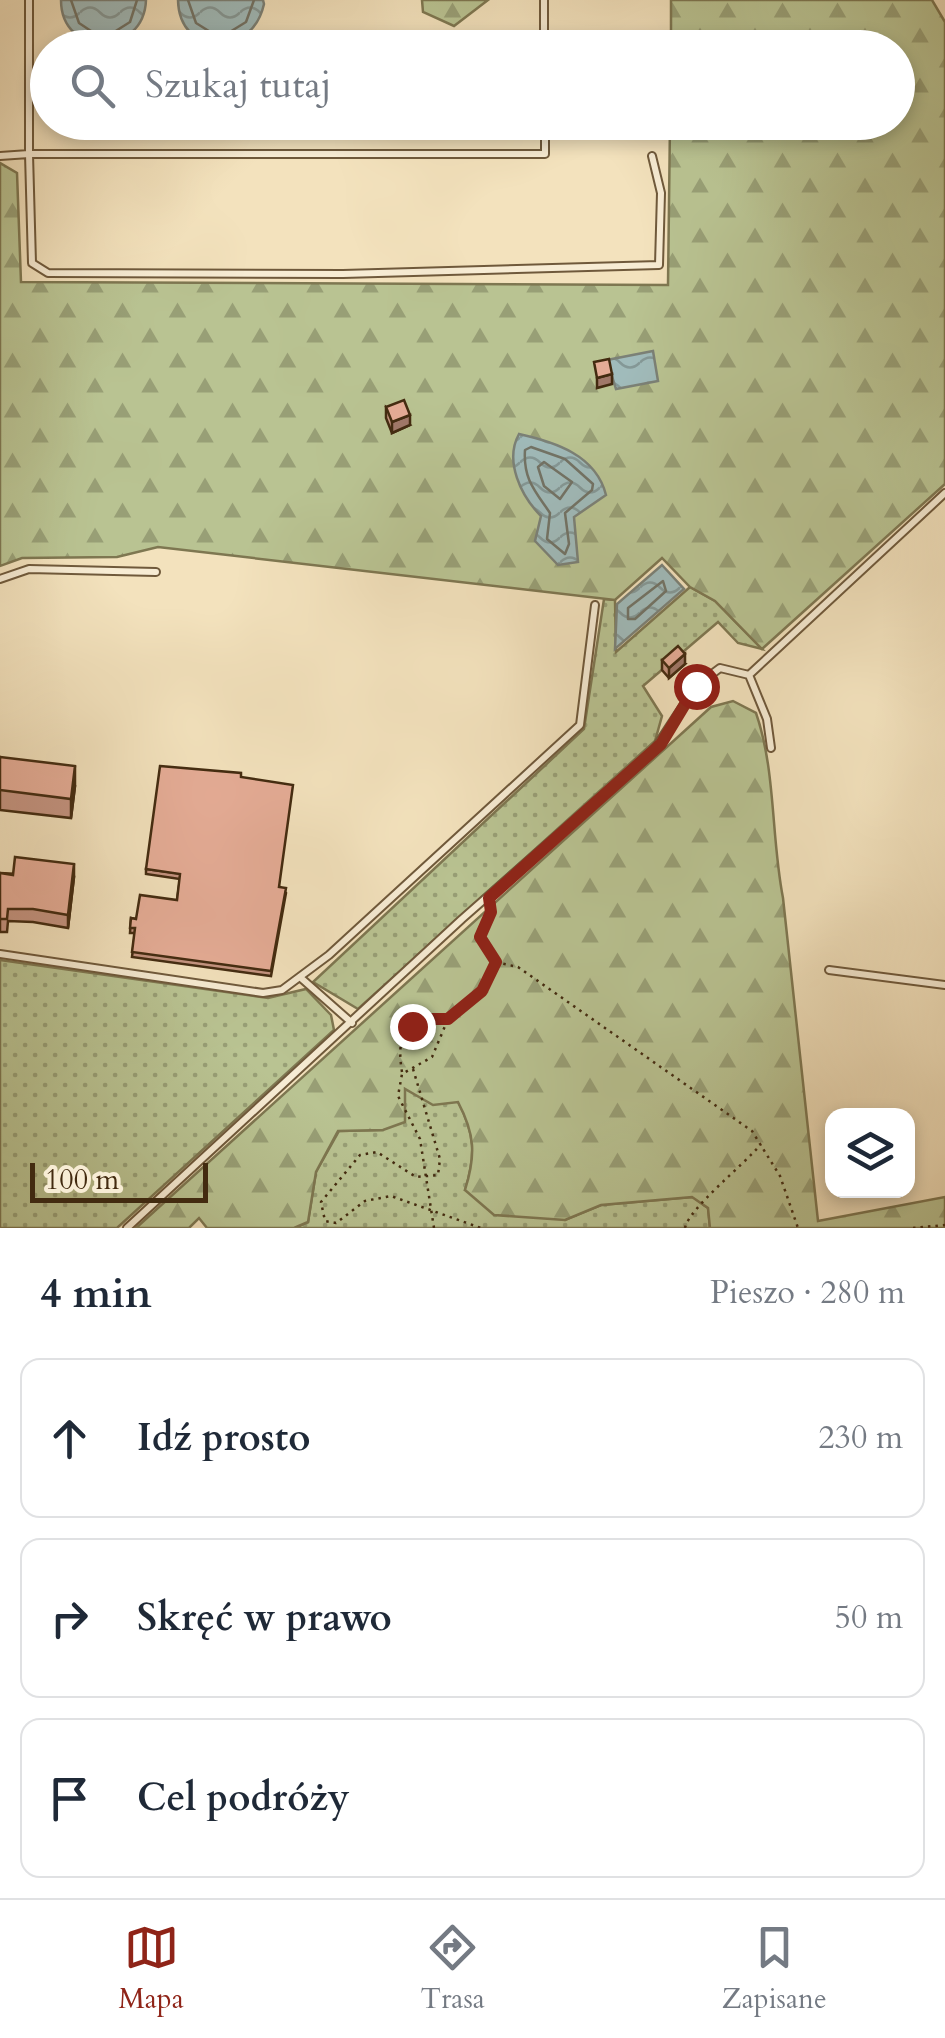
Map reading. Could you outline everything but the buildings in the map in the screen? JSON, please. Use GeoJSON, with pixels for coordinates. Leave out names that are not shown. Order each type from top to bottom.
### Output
{"type":"FeatureCollection","features":[{"type":"Feature","properties":{"kind":"lane"},"geometry":{"type":"LineString","coordinates":[[30,0],[32,263],[48,273],[304,274],[659,265],[661,193],[652,156]]}},
{"type":"Feature","properties":{"kind":"lane"},"geometry":{"type":"LineString","coordinates":[[544,0],[544,30]]}},
{"type":"Feature","properties":{"kind":"lane"},"geometry":{"type":"LineString","coordinates":[[0,156],[545,154],[545,140]]}},
{"type":"Feature","properties":{"kind":"lane"},"geometry":{"type":"LineString","coordinates":[[748,674],[945,493]]}},
{"type":"Feature","properties":{"kind":"lane"},"geometry":{"type":"LineString","coordinates":[[0,578],[30,568],[156,572]]}},
{"type":"Feature","properties":{"kind":"lane"},"geometry":{"type":"LineString","coordinates":[[0,954],[263,993],[282,990],[301,978],[580,725],[595,605]]}},
{"type":"Feature","properties":{"kind":"lane"},"geometry":{"type":"LineString","coordinates":[[127,1228],[661,744],[696,686],[720,668],[748,674]]}},
{"type":"Feature","properties":{"kind":"lane"},"geometry":{"type":"LineString","coordinates":[[748,674],[767,719],[771,748]]}},
{"type":"Feature","properties":{"kind":"lane"},"geometry":{"type":"LineString","coordinates":[[829,970],[945,986]]}},
{"type":"Feature","properties":{"kind":"lane"},"geometry":{"type":"LineString","coordinates":[[301,978],[352,1023]]}},
{"type":"Feature","properties":{"kind":"path"},"geometry":{"type":"LineString","coordinates":[[489,898],[491,912],[480,937],[496,962],[518,967],[752,1130],[780,1176],[798,1228]]}},
{"type":"Feature","properties":{"kind":"path"},"geometry":{"type":"LineString","coordinates":[[434,1228],[420,1139],[398,1096],[401,1042],[412,1026],[428,1019],[448,1019],[464,1010],[482,991],[496,962]]}},
{"type":"Feature","properties":{"kind":"path"},"geometry":{"type":"LineString","coordinates":[[402,1074],[432,1057],[448,1019]]}},
{"type":"Feature","properties":{"kind":"path"},"geometry":{"type":"LineString","coordinates":[[413,1069],[442,1168],[438,1175],[416,1176],[377,1152],[360,1155],[329,1189],[321,1202],[322,1212],[326,1221],[336,1224],[365,1202],[390,1196],[432,1214],[481,1228]]}},
{"type":"Feature","properties":{"kind":"path"},"geometry":{"type":"LineString","coordinates":[[685,1228],[710,1194],[738,1174],[762,1143]]}},
{"type":"Feature","properties":{"kind":"path"},"geometry":{"type":"LineString","coordinates":[[912,1228],[945,1224]]}},
{"type":"Feature","properties":{"kind":"green space"},"geometry":{"type":"Polygon","coordinates":[[[422,0],[488,0],[454,26],[423,12],[422,0]]]}},
{"type":"Feature","properties":{"kind":"green space"},"geometry":{"type":"Polygon","coordinates":[[[671,0],[932,0],[945,22],[945,484],[762,649],[715,601],[690,587],[662,558],[615,600],[158,547],[117,557],[22,558],[0,566],[0,163],[17,173],[21,282],[668,285],[670,140],[915,140],[915,30],[671,30],[671,0]]]}},
{"type":"Feature","properties":{"kind":"green space"},"geometry":{"type":"Polygon","coordinates":[[[690,587],[715,601],[762,649],[738,643],[718,622],[643,686],[662,716],[655,741],[358,1009],[313,982],[584,729],[604,599],[615,600],[616,652],[690,587]]]}},
{"type":"Feature","properties":{"kind":"green space"},"geometry":{"type":"Polygon","coordinates":[[[733,701],[756,713],[767,758],[818,1221],[945,1197],[945,1228],[710,1228],[708,1208],[692,1197],[601,1205],[565,1220],[494,1215],[465,1190],[472,1145],[458,1102],[433,1105],[405,1089],[405,1122],[383,1130],[338,1131],[316,1172],[308,1222],[294,1228],[207,1228],[199,1218],[189,1228],[136,1228],[711,707],[733,701]]]}},
{"type":"Feature","properties":{"kind":"green space"},"geometry":{"type":"Polygon","coordinates":[[[0,960],[268,998],[306,989],[331,1015],[334,1030],[117,1228],[0,1228],[0,960]]]}},
{"type":"Feature","properties":{"kind":"green space"},"geometry":{"type":"Polygon","coordinates":[[[404,1089],[458,1102],[472,1145],[465,1190],[565,1220],[601,1205],[693,1197],[708,1208],[710,1228],[294,1228],[308,1222],[316,1172],[339,1131],[383,1130],[404,1089]]]}},
{"type":"Feature","properties":{"kind":"water"},"geometry":{"type":"Polygon","coordinates":[[[61,0],[146,0],[142,19],[134,30],[73,30],[65,19],[61,0]]]}},
{"type":"Feature","properties":{"kind":"water"},"geometry":{"type":"Polygon","coordinates":[[[178,0],[263,0],[264,4],[250,30],[189,30],[181,19],[178,0]]]}},
{"type":"Feature","properties":{"kind":"water"},"geometry":{"type":"Polygon","coordinates":[[[653,351],[658,381],[616,389],[607,360],[653,351]]]}},
{"type":"Feature","properties":{"kind":"water"},"geometry":{"type":"Polygon","coordinates":[[[519,434],[572,452],[601,481],[606,495],[574,517],[578,562],[558,565],[535,541],[541,516],[527,499],[514,467],[519,434]]]}},
{"type":"Feature","properties":{"kind":"water"},"geometry":{"type":"Polygon","coordinates":[[[662,565],[684,589],[615,649],[617,604],[662,565]]]}},
{"type":"Feature","properties":{"kind":"route"},"geometry":{"type":"LineString","coordinates":[[412,1026],[428,1019],[448,1019],[464,1010],[482,991],[496,962],[480,937],[491,912],[489,898],[661,744],[677,711],[696,686]]}}]}
